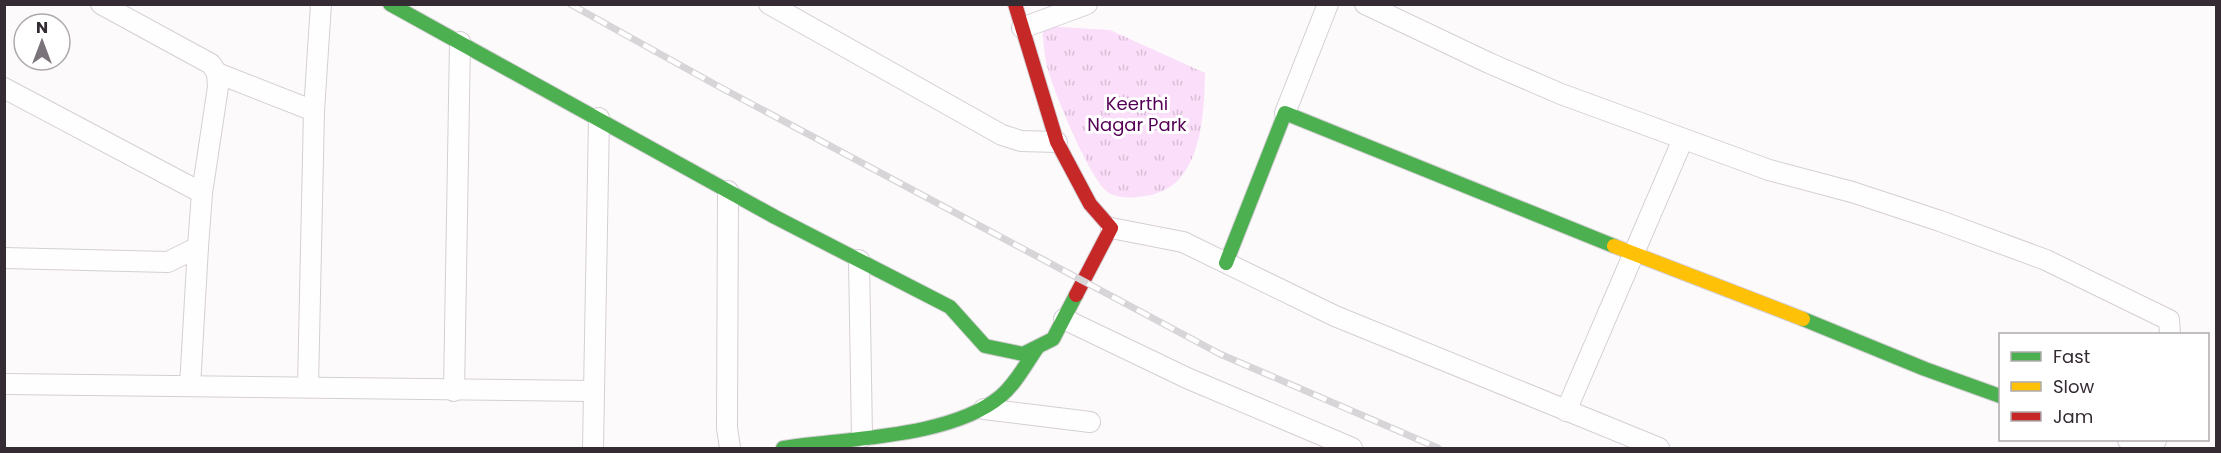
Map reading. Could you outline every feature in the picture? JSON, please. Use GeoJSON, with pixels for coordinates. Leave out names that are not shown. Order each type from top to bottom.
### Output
{"type":"FeatureCollection","features":[{"type":"Feature","properties":{"kind":"street"},"geometry":{"type":"LineString","coordinates":[[100,4],[211,64],[217,73],[218,87],[202,193],[190,386]]}},
{"type":"Feature","properties":{"kind":"street"},"geometry":{"type":"LineString","coordinates":[[308,386],[314,111],[321,4]]}},
{"type":"Feature","properties":{"kind":"street"},"geometry":{"type":"LineString","coordinates":[[390,4],[728,191],[950,307],[985,346],[1023,354],[1053,339],[1111,228]]}},
{"type":"Feature","properties":{"kind":"street"},"geometry":{"type":"LineString","coordinates":[[768,4],[1002,135],[1021,141],[1057,142]]}},
{"type":"Feature","properties":{"kind":"street"},"geometry":{"type":"LineString","coordinates":[[1015,4],[1057,142],[1090,204],[1111,228],[1183,242],[1335,316],[1659,448]]}},
{"type":"Feature","properties":{"kind":"street"},"geometry":{"type":"LineString","coordinates":[[1022,28],[1088,4]]}},
{"type":"Feature","properties":{"kind":"street"},"geometry":{"type":"LineString","coordinates":[[1226,263],[1328,4]]}},
{"type":"Feature","properties":{"kind":"street"},"geometry":{"type":"LineString","coordinates":[[1365,4],[1561,94],[1769,170],[1852,192],[2046,260],[2169,320],[2170,333]]}},
{"type":"Feature","properties":{"kind":"street"},"geometry":{"type":"LineString","coordinates":[[454,391],[460,42]]}},
{"type":"Feature","properties":{"kind":"street"},"geometry":{"type":"LineString","coordinates":[[217,73],[314,111]]}},
{"type":"Feature","properties":{"kind":"street"},"geometry":{"type":"LineString","coordinates":[[4,88],[202,193]]}},
{"type":"Feature","properties":{"kind":"street"},"geometry":{"type":"LineString","coordinates":[[1285,113],[1635,255],[1799,317],[1925,369],[1999,395]]}},
{"type":"Feature","properties":{"kind":"street"},"geometry":{"type":"LineString","coordinates":[[593,448],[598,118]]}},
{"type":"Feature","properties":{"kind":"street"},"geometry":{"type":"LineString","coordinates":[[1566,411],[1683,139]]}},
{"type":"Feature","properties":{"kind":"street"},"geometry":{"type":"LineString","coordinates":[[728,191],[727,428],[730,448]]}},
{"type":"Feature","properties":{"kind":"street"},"geometry":{"type":"LineString","coordinates":[[4,258],[168,262],[198,247]]}},
{"type":"Feature","properties":{"kind":"street"},"geometry":{"type":"LineString","coordinates":[[859,260],[862,437]]}},
{"type":"Feature","properties":{"kind":"street"},"geometry":{"type":"LineString","coordinates":[[1064,319],[1187,378],[1352,448]]}},
{"type":"Feature","properties":{"kind":"street"},"geometry":{"type":"LineString","coordinates":[[783,448],[930,428],[984,409],[1002,395],[1037,348]]}},
{"type":"Feature","properties":{"kind":"street"},"geometry":{"type":"LineString","coordinates":[[4,384],[308,386],[454,391],[593,392]]}},
{"type":"Feature","properties":{"kind":"street"},"geometry":{"type":"LineString","coordinates":[[984,409],[1090,422]]}},
{"type":"Feature","properties":{"kind":"street"},"geometry":{"type":"LineString","coordinates":[[2132,441],[2155,446]]}},
{"type":"Feature","properties":{"kind":"green space","name":"Keerthi Nagar Park"},"geometry":{"type":"Polygon","coordinates":[[[1042,26],[1110,30],[1205,73],[1201,129],[1189,165],[1178,180],[1164,190],[1136,197],[1113,195],[1101,185],[1072,132],[1049,74],[1042,26]]]}},
{"type":"Feature","properties":{"kind":"railway"},"geometry":{"type":"LineString","coordinates":[[570,4],[716,85],[1220,354],[1438,448]]}},
{"type":"Feature","properties":{"kind":"traffic: fast"},"geometry":{"type":"LineString","coordinates":[[390,4],[775,217],[950,307],[985,346],[1023,354],[1053,339],[1076,295]]}},
{"type":"Feature","properties":{"kind":"traffic: fast"},"geometry":{"type":"LineString","coordinates":[[1226,263],[1285,113],[1614,246]]}},
{"type":"Feature","properties":{"kind":"traffic: fast"},"geometry":{"type":"LineString","coordinates":[[1803,319],[1925,369],[1999,396]]}},
{"type":"Feature","properties":{"kind":"traffic: fast"},"geometry":{"type":"LineString","coordinates":[[783,448],[897,434],[955,420],[980,410],[1001,396],[1037,348]]}},
{"type":"Feature","properties":{"kind":"traffic: slow"},"geometry":{"type":"LineString","coordinates":[[1614,246],[1803,319]]}},
{"type":"Feature","properties":{"kind":"traffic: jam"},"geometry":{"type":"LineString","coordinates":[[1015,4],[1057,142],[1090,204],[1111,228],[1076,295]]}}]}
